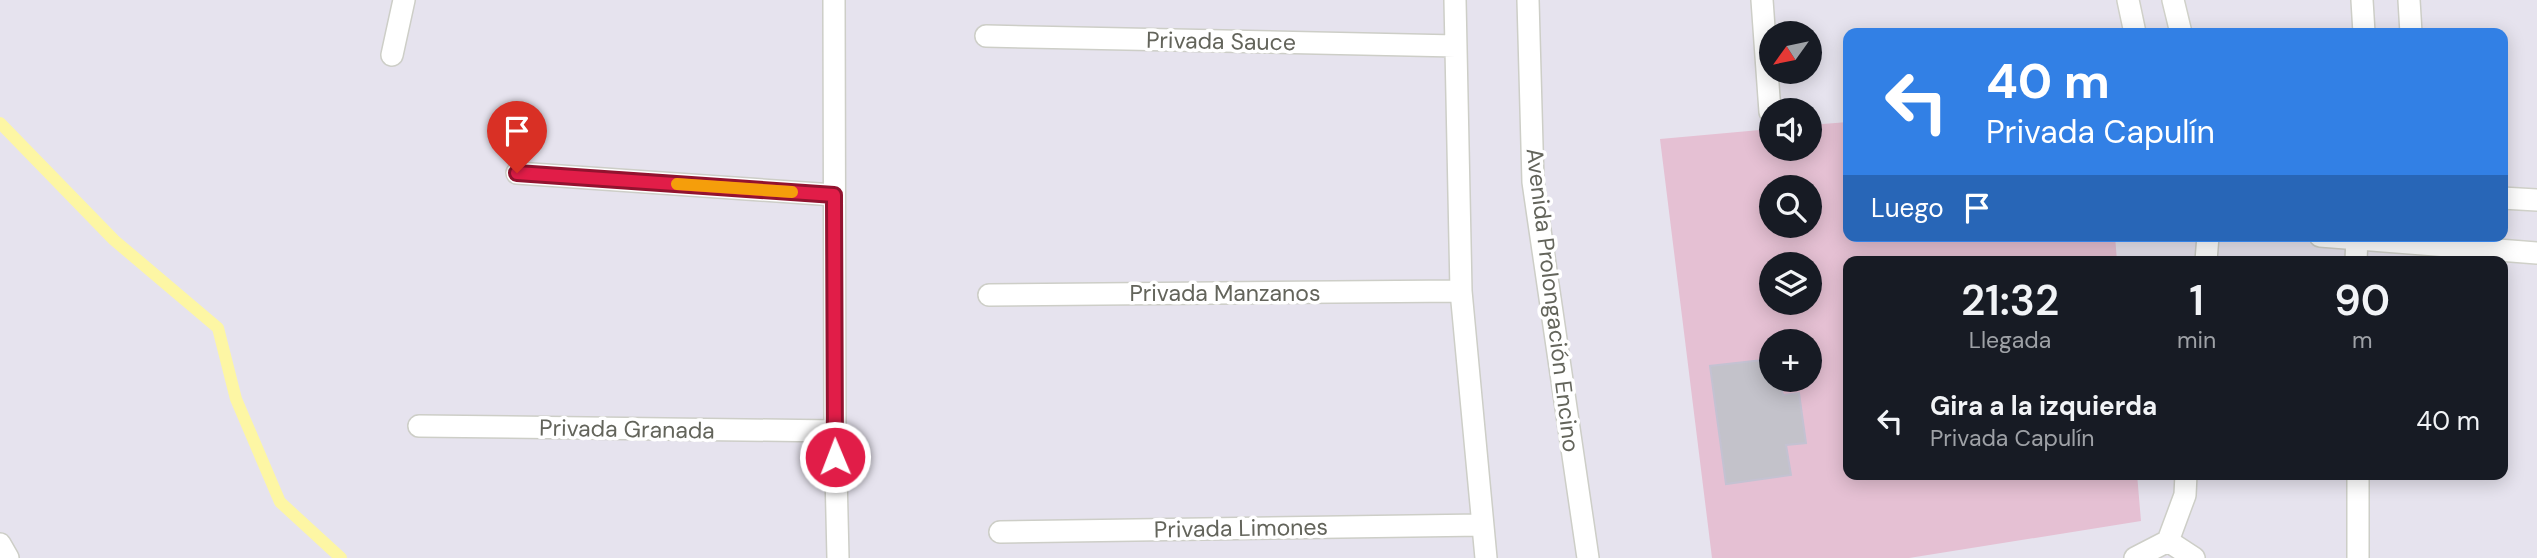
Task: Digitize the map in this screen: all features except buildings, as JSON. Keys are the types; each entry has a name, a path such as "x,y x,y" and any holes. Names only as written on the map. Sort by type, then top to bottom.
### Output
{"street":[{"path":"391,55 404,0"},
{"path":"834,0 838,558"},
{"path":"1455,0 1461,292 1486,558"},
{"name":"Avenida Prolongación Encino","path":"1528,0 1533,182 1588,558"},
{"path":"1762,0 1769,98"},
{"path":"2128,0 2134,28"},
{"path":"2173,0 2180,28"},
{"path":"2362,0 2364,28"},
{"path":"2409,0 2411,28"},
{"name":"Privada Sauce","path":"986,36 1456,46"},
{"path":"517,173 834,195"},
{"path":"2508,198 2537,200"},
{"path":"2357,246 2410,242"},
{"path":"2432,242 2537,253"},
{"name":"Privada Manzanos","path":"989,295 1461,292"},
{"name":"Privada Granada","path":"419,426 835,431"},
{"path":"2136,558 2168,541 2185,495 2186,480"},
{"path":"2358,480 2358,558"},
{"name":"Privada Limones","path":"1000,531 1482,525"},
{"path":"2168,541 2194,558"},
{"path":"0,544 8,558"}],"shaded area":[{"path":"1843,122 1843,242 2115,242 2117,256 1843,256 1843,480 2138,480 2141,521 1909,558 1712,558 1660,139 1759,130 1759,161 1822,161 1822,124"}],"waterway":[{"path":"0,123 114,240 218,328 236,399 280,502 341,558"}],"slow traffic":[{"path":"677,184 792,192"}],"route":[{"path":"517,173 834,195 835,457"}]}
